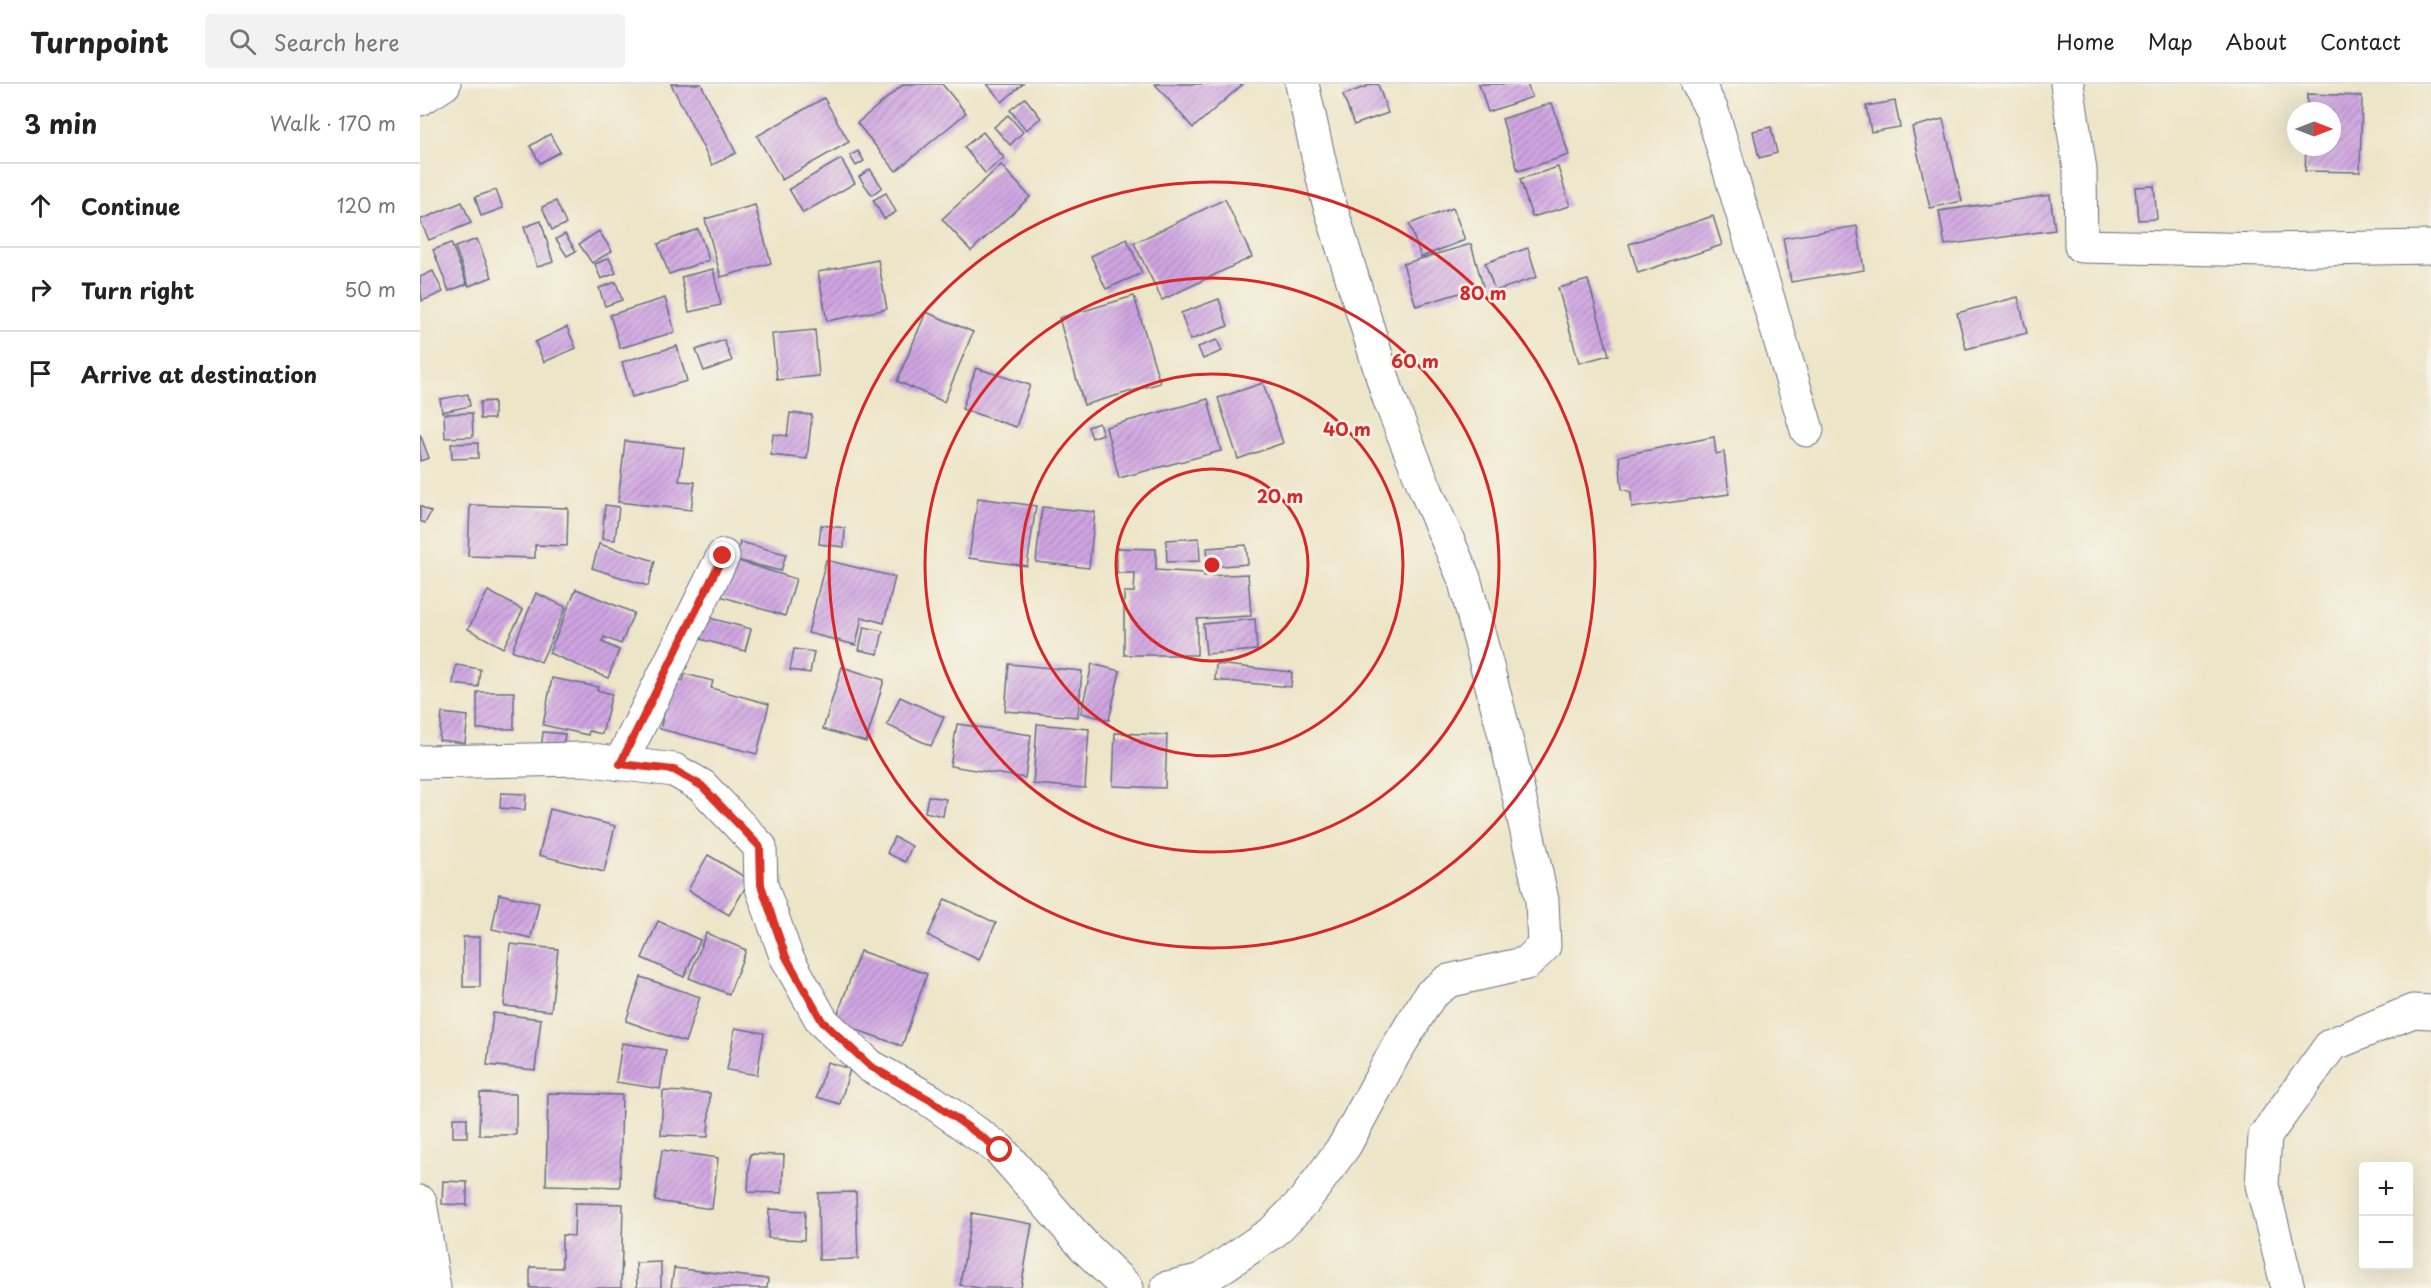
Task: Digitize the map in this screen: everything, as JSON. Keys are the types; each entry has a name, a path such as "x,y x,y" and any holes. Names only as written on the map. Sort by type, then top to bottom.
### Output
{"street":[{"path":"420,99 444,84"},
{"path":"1167,1288 1202,1280 1273,1232 1304,1201 1345,1145 1395,1052 1430,995 1448,981 1527,963 1544,946 1542,900 1509,751 1464,578 1389,398 1327,196 1302,84"},
{"path":"1698,84 1712,111 1807,430"},
{"path":"2067,84 2079,170 2081,246 2266,250 2431,247"},
{"path":"620,764 723,556"},
{"path":"420,762 584,759 674,770 702,786 760,847 761,885 786,957 822,1021 870,1066 930,1100 1000,1150 1084,1246 1127,1288"},
{"path":"2288,1288 2262,1185 2265,1136 2331,1045 2413,1011 2431,1012"},
{"path":"420,1202 434,1288"}],"building":[{"path":"671,84 701,84 736,153 712,165"},
{"path":"904,84 942,84 966,113 896,171 857,123"},
{"path":"987,84 1023,84 1002,102"},
{"path":"1155,84 1243,84 1193,128"},
{"path":"1378,84 1388,113 1354,125 1343,95"},
{"path":"1479,84 1527,84 1532,97 1488,112"},
{"path":"2307,94 2362,96 2360,172 2305,171 2306,156 2341,156 2341,102 2307,102"},
{"path":"824,98 849,142 782,180 757,136"},
{"path":"1025,98 1041,118 1026,130 1010,110"},
{"path":"1895,101 1900,127 1871,132 1866,106"},
{"path":"1552,103 1569,155 1518,171 1502,119"},
{"path":"1008,115 1023,132 1010,145 994,127"},
{"path":"1943,119 1962,201 1930,208 1912,127"},
{"path":"1771,127 1777,153 1759,158 1753,131"},
{"path":"983,132 1004,158 985,173 964,147"},
{"path":"550,134 560,152 540,163 530,146"},
{"path":"858,151 864,161 856,166 850,156"},
{"path":"841,159 855,183 803,213 789,189"},
{"path":"1001,165 1030,197 971,251 942,219"},
{"path":"1558,167 1570,206 1532,217 1520,179"},
{"path":"870,169 882,187 872,195 859,177"},
{"path":"2154,186 2157,219 2138,220 2135,187"},
{"path":"496,190 503,208 481,216 475,197"},
{"path":"886,193 896,212 884,219 873,200"},
{"path":"2050,195 2055,230 1945,245 1939,211"},
{"path":"1225,199 1252,257 1162,300 1134,243"},
{"path":"556,201 566,224 552,230 542,207"},
{"path":"462,202 471,223 429,240 420,220"},
{"path":"755,205 771,263 721,277 705,219"},
{"path":"1453,208 1465,240 1421,257 1409,224"},
{"path":"1713,216 1722,245 1638,273 1629,244"},
{"path":"541,221 553,262 537,267 524,227"},
{"path":"1857,226 1864,270 1791,282 1783,238"},
{"path":"698,229 709,260 669,274 658,244"},
{"path":"599,231 612,251 592,263 579,244"},
{"path":"565,234 576,251 567,256 556,239"},
{"path":"477,239 492,277 469,286 455,247"},
{"path":"1127,239 1142,273 1106,289 1091,256"},
{"path":"451,243 467,284 449,291 433,250"},
{"path":"1471,244 1483,286 1416,306 1403,264"},
{"path":"1528,248 1537,277 1495,291 1485,263"},
{"path":"609,258 616,273 601,279 595,264"},
{"path":"878,260 887,309 827,321 818,272"},
{"path":"713,269 721,305 689,312 681,277"},
{"path":"433,271 443,292 422,301 420,277"},
{"path":"1588,280 1609,355 1579,363 1558,288"},
{"path":"616,282 622,300 605,306 599,288"},
{"path":"1134,296 1160,383 1084,405 1059,318"},
{"path":"2018,297 2027,333 1966,349 1957,313"},
{"path":"665,298 675,332 620,348 610,315"},
{"path":"1219,299 1228,326 1190,340 1181,313"},
{"path":"926,312 973,332 944,402 897,381"},
{"path":"567,327 576,348 544,362 535,342"},
{"path":"815,330 819,376 777,380 772,334"},
{"path":"724,340 732,361 704,371 696,350"},
{"path":"1217,340 1222,351 1203,359 1198,347"},
{"path":"677,346 687,381 632,397 622,362"},
{"path":"976,368 1030,385 1016,427 962,409"},
{"path":"1263,383 1283,443 1238,459 1218,398"},
{"path":"468,394 470,406 442,412 440,399"},
{"path":"1208,399 1221,451 1119,478 1106,427"},
{"path":"494,401 494,419 480,419 480,402"},
{"path":"472,413 473,437 445,438 444,414"},
{"path":"790,413 812,415 807,459 771,455 773,434 787,436"},
{"path":"1099,423 1103,434 1092,438 1088,427"},
{"path":"420,434 429,458 420,461"},
{"path":"1714,437 1716,454 1724,452 1729,494 1632,508 1631,492 1622,489 1619,456"},
{"path":"625,441 684,448 679,481 695,482 691,510 618,502"},
{"path":"478,443 478,458 452,459 451,444"},
{"path":"978,498 1036,506 1027,566 969,558"},
{"path":"470,505 568,508 567,546 535,545 535,558 468,556"},
{"path":"605,505 619,507 615,540 602,539"},
{"path":"420,506 431,512 425,523 420,521"},
{"path":"1042,507 1095,512 1089,568 1036,562"},
{"path":"821,525 845,528 844,547 819,544"},
{"path":"1199,538 1200,561 1167,562 1166,540"},
{"path":"740,542 786,554 781,571 736,560"},
{"path":"599,544 655,561 648,586 592,568"},
{"path":"1246,545 1248,564 1208,567 1207,548"},
{"path":"1117,548 1156,549 1156,570 1204,573 1204,576 1248,574 1251,616 1197,619 1197,655 1124,655 1124,592 1134,592 1135,573 1117,573"},
{"path":"729,558 796,579 785,616 717,595"},
{"path":"826,560 895,577 884,623 862,617 856,645 808,633"},
{"path":"576,589 634,613 621,644 604,637 602,642 619,650 608,678 549,653"},
{"path":"488,591 523,610 503,648 468,629"},
{"path":"536,593 566,607 541,662 512,650"},
{"path":"706,617 751,629 745,651 700,639"},
{"path":"1255,619 1257,650 1206,654 1203,624"},
{"path":"864,627 883,631 878,654 859,650"},
{"path":"794,649 814,652 810,673 790,670"},
{"path":"1009,664 1082,671 1078,717 1005,711"},
{"path":"1092,664 1120,671 1109,720 1081,713"},
{"path":"1216,664 1292,672 1291,687 1215,680"},
{"path":"456,665 480,669 478,687 453,684"},
{"path":"842,667 884,680 866,742 823,729"},
{"path":"685,674 713,681 711,688 769,704 757,754 660,729 673,679 683,681"},
{"path":"552,678 598,687 597,690 612,694 602,734 589,731 588,735 543,725"},
{"path":"477,692 514,692 514,729 477,729"},
{"path":"900,697 944,717 931,746 887,725"},
{"path":"442,713 468,716 465,743 439,740"},
{"path":"957,724 1031,735 1025,778 950,766"},
{"path":"1037,724 1089,729 1085,788 1033,784"},
{"path":"543,732 565,734 562,755 541,752"},
{"path":"1115,733 1167,735 1165,788 1113,786"},
{"path":"501,793 526,794 525,810 500,808"},
{"path":"928,796 946,799 943,816 925,812"},
{"path":"550,809 615,826 604,872 539,855"},
{"path":"894,837 912,846 905,862 887,853"},
{"path":"708,855 750,880 729,915 688,890"},
{"path":"499,894 539,903 531,938 492,929"},
{"path":"945,899 996,923 979,960 928,936"},
{"path":"658,921 700,940 684,977 642,958"},
{"path":"706,933 746,950 729,994 689,978"},
{"path":"463,937 480,937 480,987 463,987"},
{"path":"510,944 558,949 551,1011 504,1006"},
{"path":"860,951 927,974 902,1046 835,1022"},
{"path":"641,977 700,997 685,1042 626,1021"},
{"path":"493,1013 541,1019 535,1070 487,1065"},
{"path":"735,1028 764,1033 757,1075 727,1070"},
{"path":"622,1043 666,1050 660,1089 616,1082"},
{"path":"827,1062 850,1069 840,1104 817,1097"},
{"path":"663,1091 710,1093 708,1137 661,1135"},
{"path":"480,1093 516,1094 516,1135 479,1135"},
{"path":"548,1093 622,1095 620,1187 546,1185"},
{"path":"453,1118 467,1118 467,1137 453,1137"},
{"path":"662,1150 718,1158 712,1209 655,1201"},
{"path":"750,1154 784,1155 782,1193 748,1192"},
{"path":"443,1181 467,1182 467,1205 442,1204"},
{"path":"856,1192 858,1259 819,1260 818,1193"},
{"path":"575,1203 623,1204 621,1288 530,1288 530,1267 562,1268 562,1235 574,1236"},
{"path":"769,1209 805,1211 804,1240 768,1238"},
{"path":"972,1213 1032,1224 1021,1288 980,1288 960,1285"},
{"path":"661,1262 661,1288 637,1288 636,1263"},
{"path":"674,1268 768,1279 767,1288 671,1288"}],"route":[{"path":"723,556 620,764 674,770 702,786 760,847 761,885 786,957 822,1021 870,1066 930,1100 1000,1150"}]}
